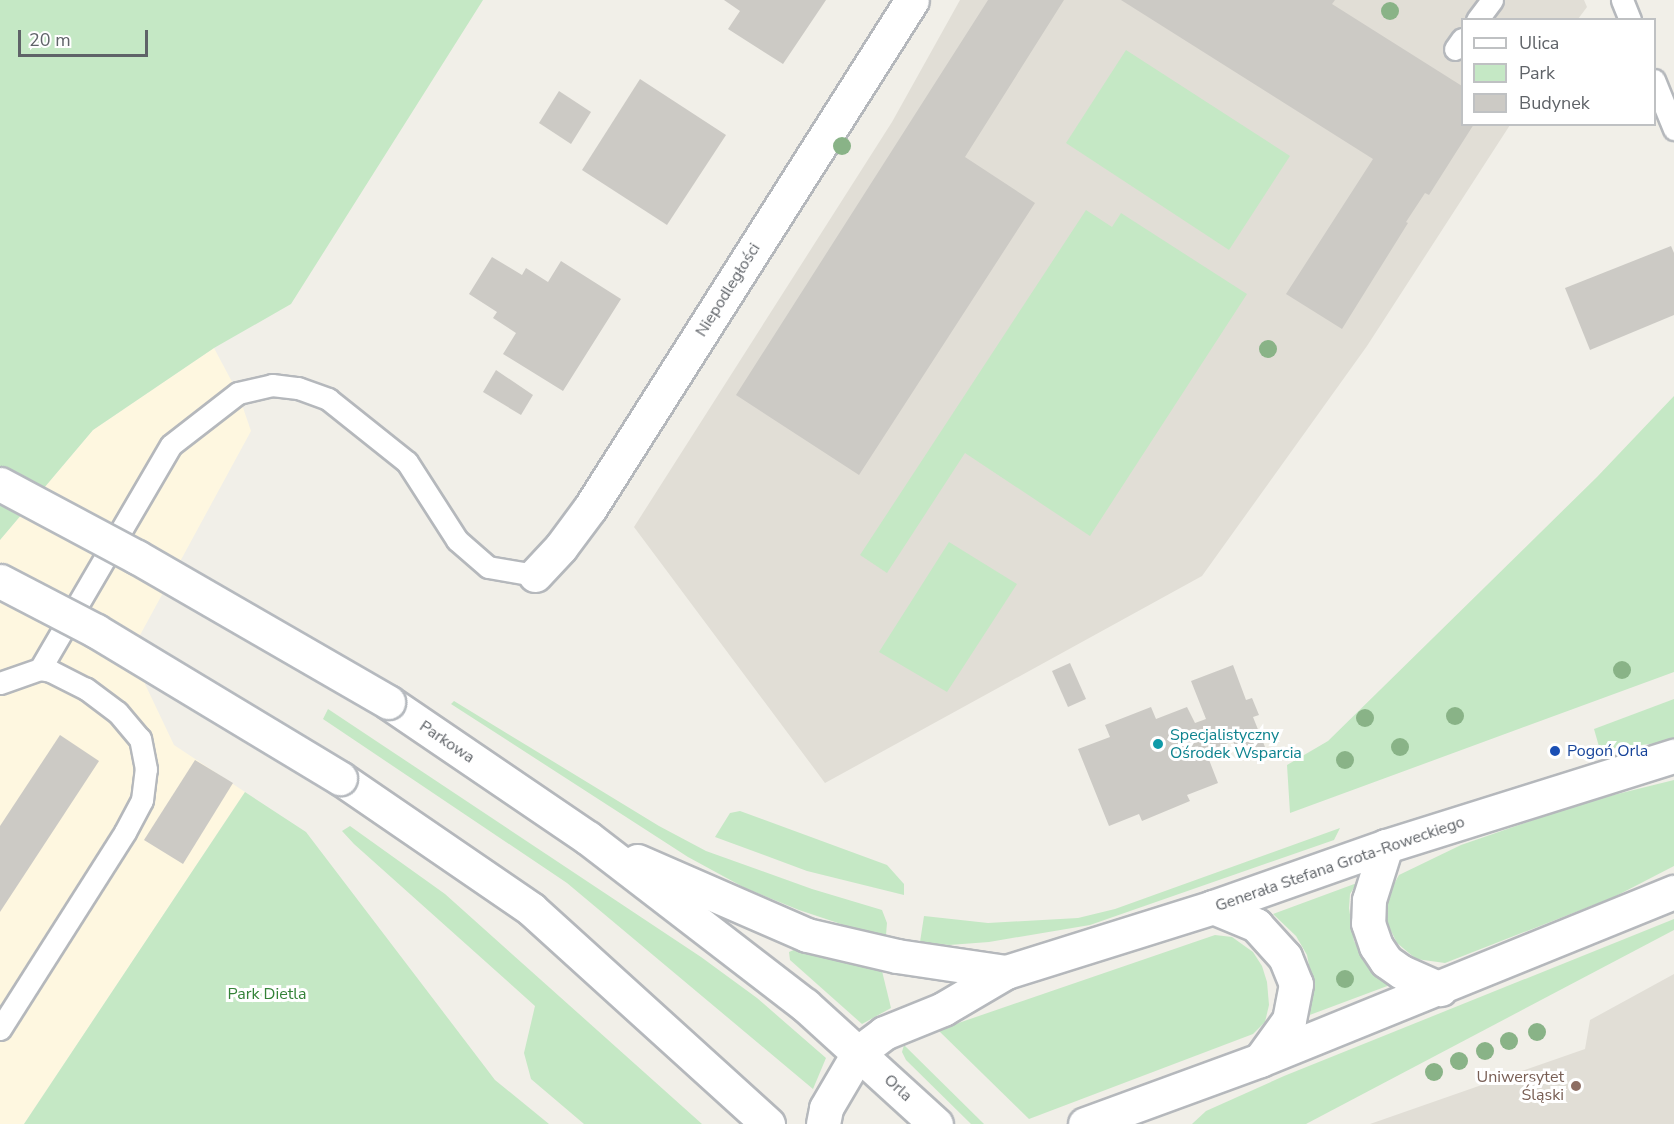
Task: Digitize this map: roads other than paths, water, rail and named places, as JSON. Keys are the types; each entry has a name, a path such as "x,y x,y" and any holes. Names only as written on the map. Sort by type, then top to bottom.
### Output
{"street":[{"name":"Niepodległości","path":"535,575 561,547 590,508 912,0"},
{"name":"Parkowa","path":"0,484 137,557 388,702 588,838 805,1005 859,1052"},
{"path":"0,581 96,630 340,778 531,909 768,1124"},
{"name":"Generała Stefana Grota-Roweckiego","path":"1006,972 1213,907 1386,846 1674,756"},
{"path":"588,838 807,935 897,956 1006,972"},
{"path":"1386,846 1369,900 1368,923 1376,946 1386,961 1402,972 1440,989"},
{"path":"1085,1124 1260,1060 1440,989 1674,892"},
{"path":"1213,907 1256,925 1285,957 1296,984 1289,1020 1260,1060"},
{"path":"823,1124 826,1108 859,1052 884,1033 943,1009 1006,972"},
{"name":"Orla","path":"859,1052 936,1124"},
{"path":"1161,1124 1190,1086"}],"lane":[{"path":"1478,18 1492,0"},
{"path":"1622,0 1629,18"},
{"path":"1656,85 1674,129"},
{"path":"40,669 171,445 238,393 272,385 298,388 328,399 406,462 457,540 488,567 535,575"},
{"path":"0,683 40,669 51,671 86,688 117,712 140,739 146,769 142,800 125,832 0,1029"}],"place":[{"name":"Specjalistyczny Ośrodek Wsparcia","path":"1158,744"},
{"name":"Pogoń Orla","path":"1555,751"},
{"name":"Uniwersytet Śląski","path":"1576,1086"}],"park label":[{"name":"Park Dietla","path":"267,994"}]}
